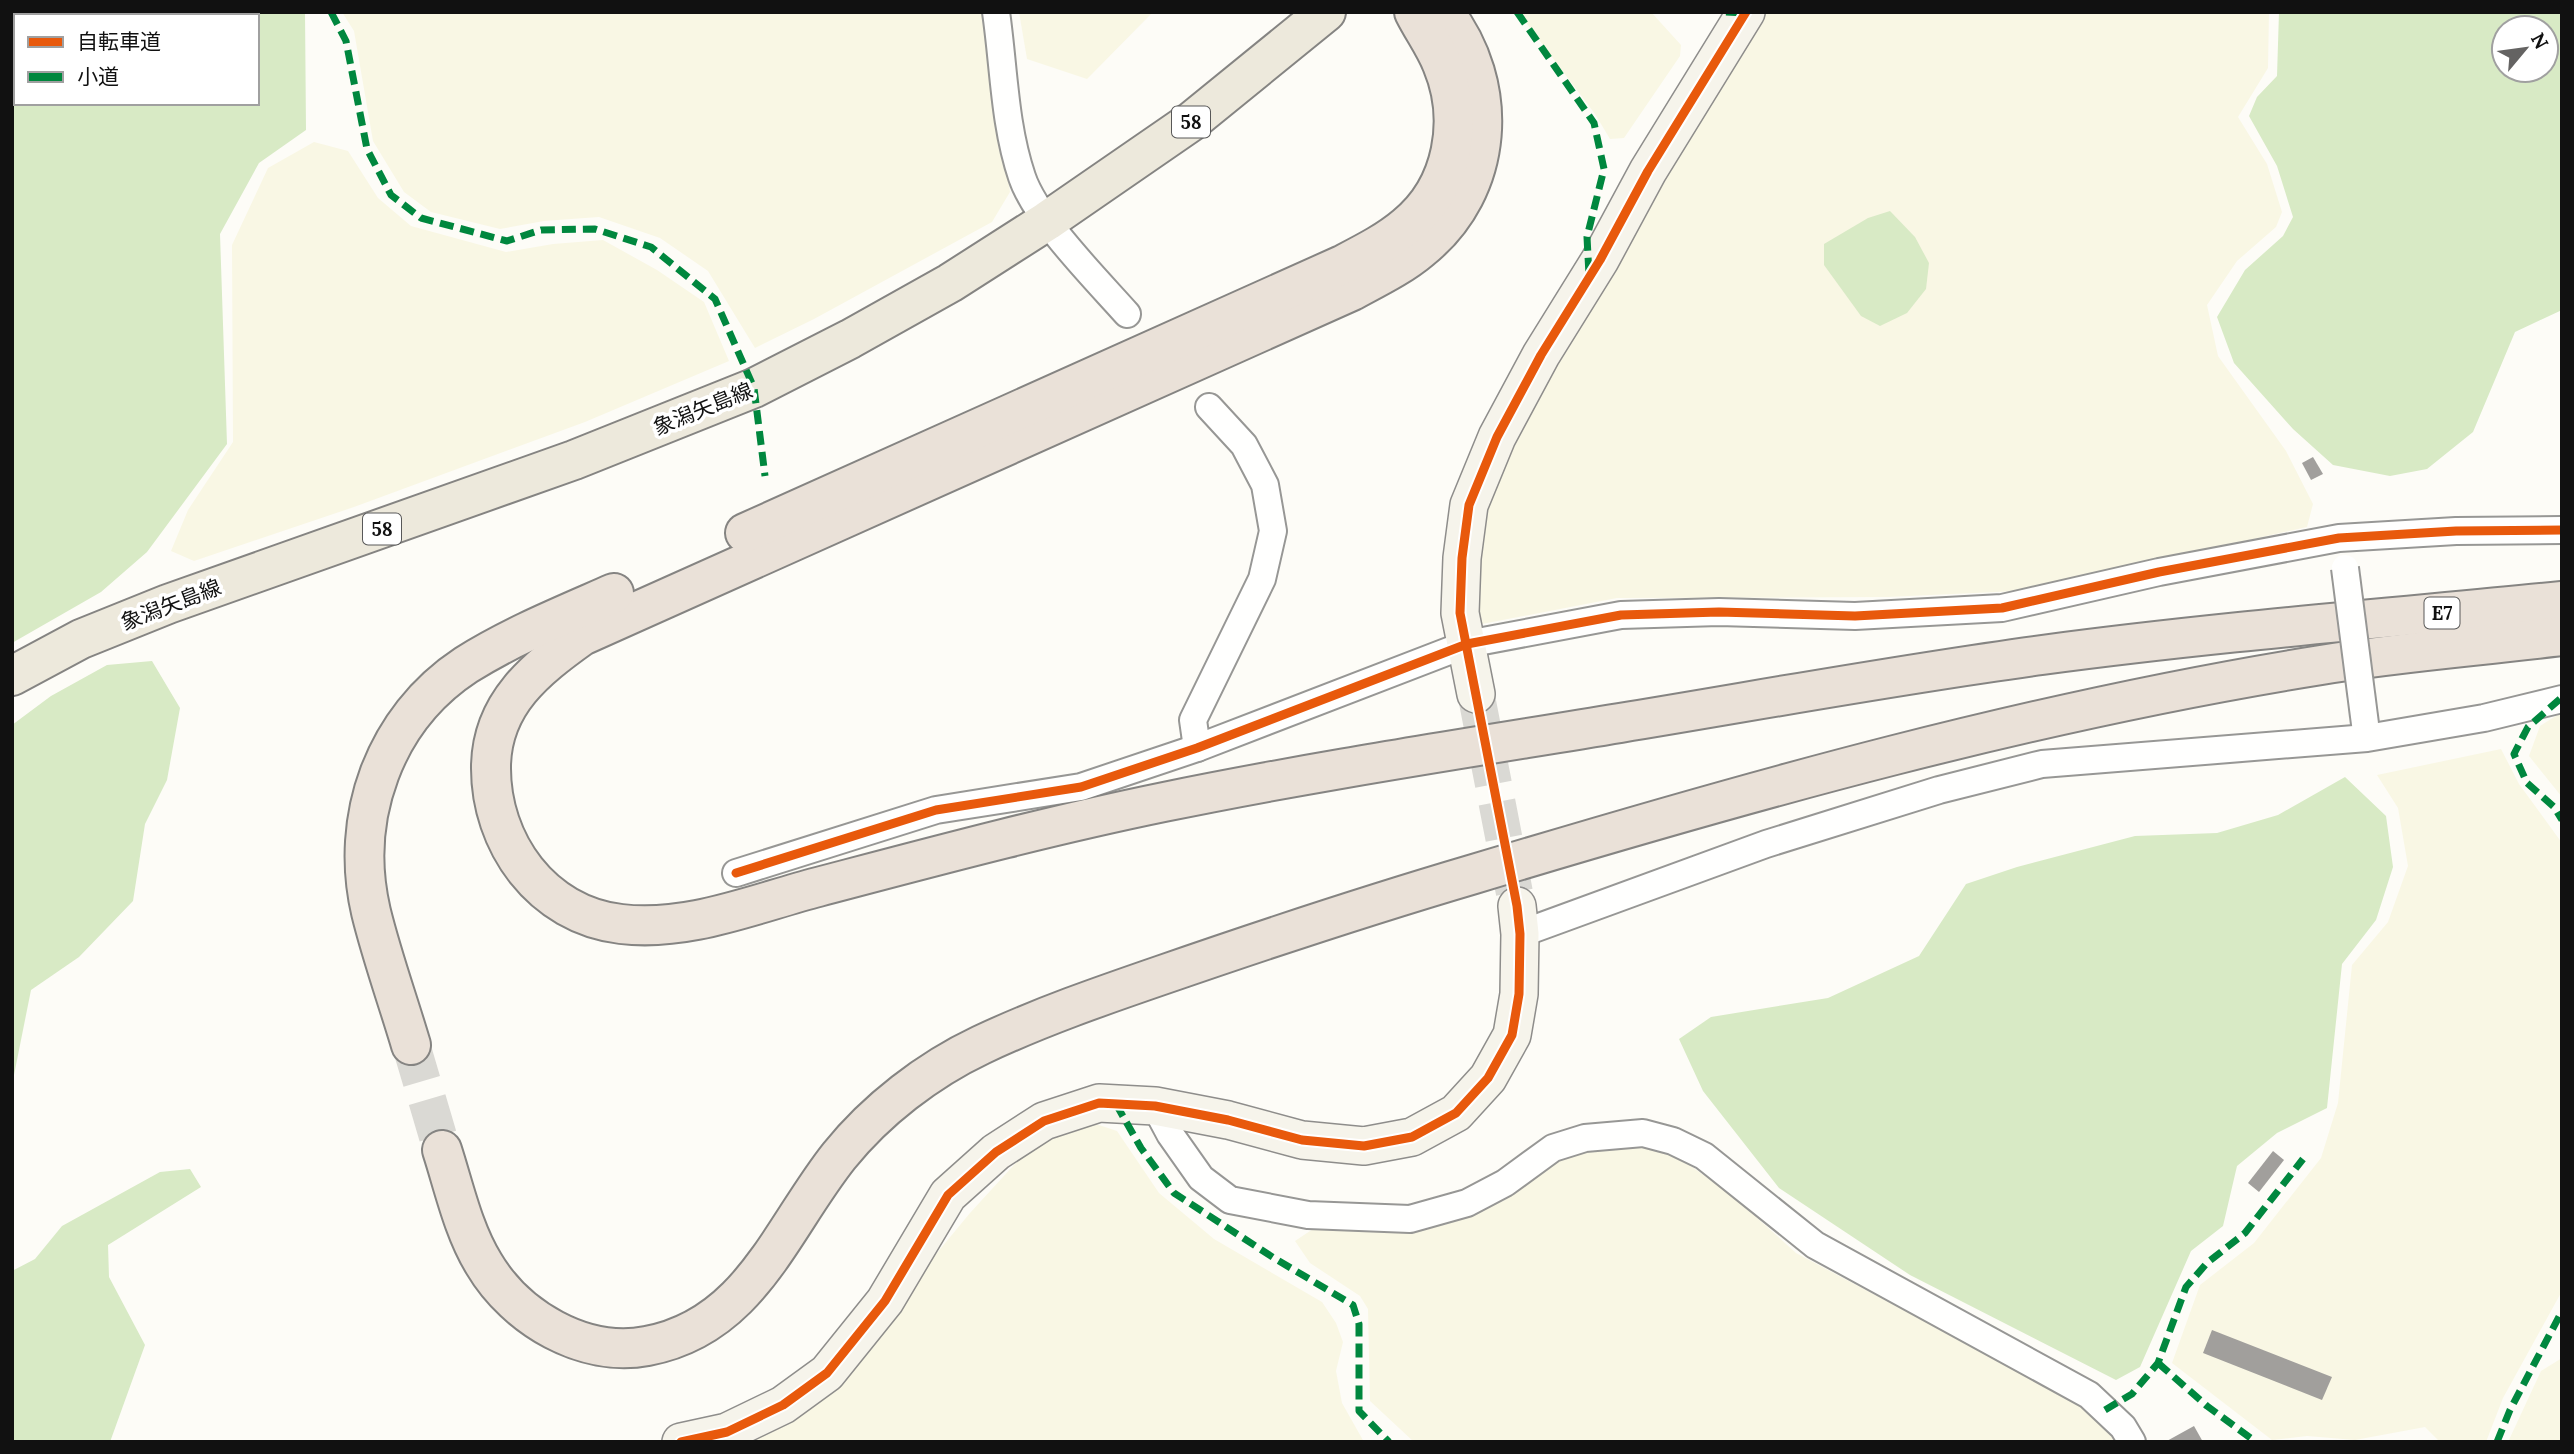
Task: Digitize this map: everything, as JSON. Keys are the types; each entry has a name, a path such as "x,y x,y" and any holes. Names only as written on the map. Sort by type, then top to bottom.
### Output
{"highway":[{"path":"411,1045 371,911 365,862 367,812 381,766 400,729 429,695 464,666 503,644 1377,247 1409,224 1431,199 1447,167 1455,133 1453,99 1442,64 1414,12"},
{"name":"E7","path":"1444,12 1467,49 1480,81 1484,117 1482,141 1469,186 1448,220 1423,248 1390,270 1352,290 582,636 545,663 519,689 500,724 491,755 491,793 502,831 520,866 548,895 578,913 613,924 655,927 707,919 1033,832 1160,803 1329,770 2042,655 2562,601"},
{"name":"E7","path":"442,1150 466,1224 484,1264 507,1294 535,1320 566,1336 604,1346 641,1348 678,1338 711,1321 741,1295 766,1265 813,1190 845,1149 882,1112 928,1076 974,1048 1023,1026 1320,920 1818,773 2072,712 2323,664 2562,636"}],"main road":[{"name":"象潟矢島線","path":"12,676 81,639 168,604 574,460 754,388 850,340 950,283 1192,121 1326,12"}],"street":[{"path":"996,12 1006,106 1022,179 1046,221 1127,314"},
{"path":"1476,694 1460,613 1462,558 1469,505 1497,437 1541,355 1600,260 1648,171 1746,12"},
{"path":"1196,748 1194,720 1262,579 1273,531 1265,485 1244,445 1209,407"},
{"path":"736,873 936,810 1081,787 1196,748 1467,644 1621,615 1719,612 1855,616 2002,608 2159,572 2339,538 2456,531 2562,530"},
{"path":"2339,538 2366,731"},
{"path":"681,1442 727,1432 783,1405 827,1373 884,1301 948,1195 996,1152 1044,1121 1099,1103 1155,1105 1228,1120 1302,1140 1364,1146 1412,1137 1456,1113 1488,1078 1512,1035 1518,994 1519,920 1939,790 2042,764 2484,719 2562,699"},
{"path":"1155,1105 1170,1134 1200,1178 1230,1200 1308,1215 1410,1219 1467,1203 1505,1183 1553,1148 1585,1138 1643,1133 1673,1141 1704,1156 1815,1245 2090,1395 2123,1427 2132,1442"}],"shaded area":[{"path":"342,12 983,12 1010,192 992,222 755,348 708,271 660,238 599,217 544,221 500,229 431,212 404,192 373,141 354,31"},
{"path":"1019,12 1153,12 1087,79 1027,59"},
{"path":"1518,12 1651,12 1681,45 1680,56 1624,138 1610,139 1595,114"},
{"path":"1760,12 2269,12 2268,68 2238,117 2267,164 2282,212 2276,227 2237,261 2207,305 2218,356 2286,451 2313,504 2307,527 2017,591 1888,597 1617,598 1482,624 1476,614 1477,535 1498,465"},
{"path":"314,142 348,151 378,198 411,226 506,252 553,244 603,240 657,270 704,302 729,361 585,422 354,507 194,561 171,551 188,510 233,442 232,245 268,168"},
{"path":"2562,712 2562,797 2529,756 2540,726"},
{"path":"2501,749 2519,784 2562,843 2562,1291 2503,1398 2486,1442 2440,1442 2425,1427 2355,1440 2307,1436 2272,1440 2172,1363 2200,1285 2254,1243 2321,1158 2338,1103 2352,965 2388,922 2408,866 2398,808 2377,775"},
{"path":"1090,1122 1117,1131 1159,1193 1214,1239 1322,1302 1336,1323 1343,1342 1336,1371 1342,1403 1364,1442 733,1442 927,1265 1034,1143"},
{"path":"1641,1144 1680,1158 1735,1198 1796,1253 2073,1400 2114,1436 2117,1442 1414,1442 1370,1401 1368,1309 1360,1296 1310,1263 1295,1241 1313,1229 1445,1225 1505,1200 1570,1152"},
{"path":"2562,1358 2562,1442 2508,1442 2541,1371"}],"green space":[{"path":"12,12 305,12 306,130 259,163 220,234 227,444 147,552 101,592 12,643"},
{"path":"2279,12 2562,12 2562,310 2515,332 2473,432 2427,469 2390,476 2333,465 2293,429 2234,363 2217,317 2245,270 2283,236 2293,217 2277,166 2249,116 2257,97 2277,76"},
{"path":"1890,211 1915,237 1929,263 1926,289 1907,313 1880,326 1861,316 1824,265 1824,244 1868,218"},
{"path":"152,661 180,708 167,780 145,824 133,901 79,957 31,990 12,1085 12,725 51,696 107,665"},
{"path":"2345,777 2386,816 2393,867 2376,920 2342,964 2327,1108 2277,1133 2237,1166 2223,1226 2191,1251 2140,1367 2116,1380 1910,1275 1779,1188 1703,1091 1679,1039 1711,1017 1828,998 1919,956 1966,884 2017,867 2135,836 2217,833 2278,815"},
{"path":"190,1169 201,1187 108,1245 109,1277 145,1345 110,1442 12,1442 12,1271 35,1259 62,1226 160,1172"}],"building":[{"path":"2313,457 2323,474 2311,480 2302,463"},
{"path":"2273,1151 2284,1160 2259,1192 2248,1183"},
{"path":"2212,1330 2332,1377 2322,1400 2203,1353"},
{"path":"2194,1426 2203,1442 2165,1442"}],"tunnel":[{"path":"1476,694 1517,906"},
{"path":"411,1045 442,1150"}],"marked path":[{"path":"331,12 346,41 367,149 391,195 421,218 507,241 541,230 595,229 651,247 715,299 754,388 765,476"},
{"path":"1517,12 1594,123 1604,169 1587,237 1589,275"},
{"path":"1726,12 1746,13"},
{"path":"2560,699 2528,727 2514,754 2527,783 2554,807 2562,820"},
{"path":"1116,1104 1141,1148 1174,1193 1353,1305 1359,1324 1359,1411 1389,1442"},
{"path":"2105,1410 2132,1394 2158,1363 2186,1287 2207,1263 2245,1233 2303,1159"},
{"path":"2497,1442 2510,1410 2562,1311"},
{"path":"2158,1363 2207,1406 2256,1442"}],"cycle path":[{"path":"681,1442 727,1432 783,1405 827,1373 885,1301 948,1195 996,1152 1044,1121 1099,1103 1155,1106 1228,1120 1302,1140 1364,1146 1412,1137 1456,1113 1488,1078 1512,1035 1519,994 1520,934 1517,906 1460,613 1462,558 1469,505 1497,437 1541,355 1600,260 1648,171 1746,12"},
{"path":"736,873 936,810 1081,787 1197,748 1467,644 1621,615 1719,612 1855,616 2002,608 2159,572 2339,538 2456,531 2562,530"}]}
